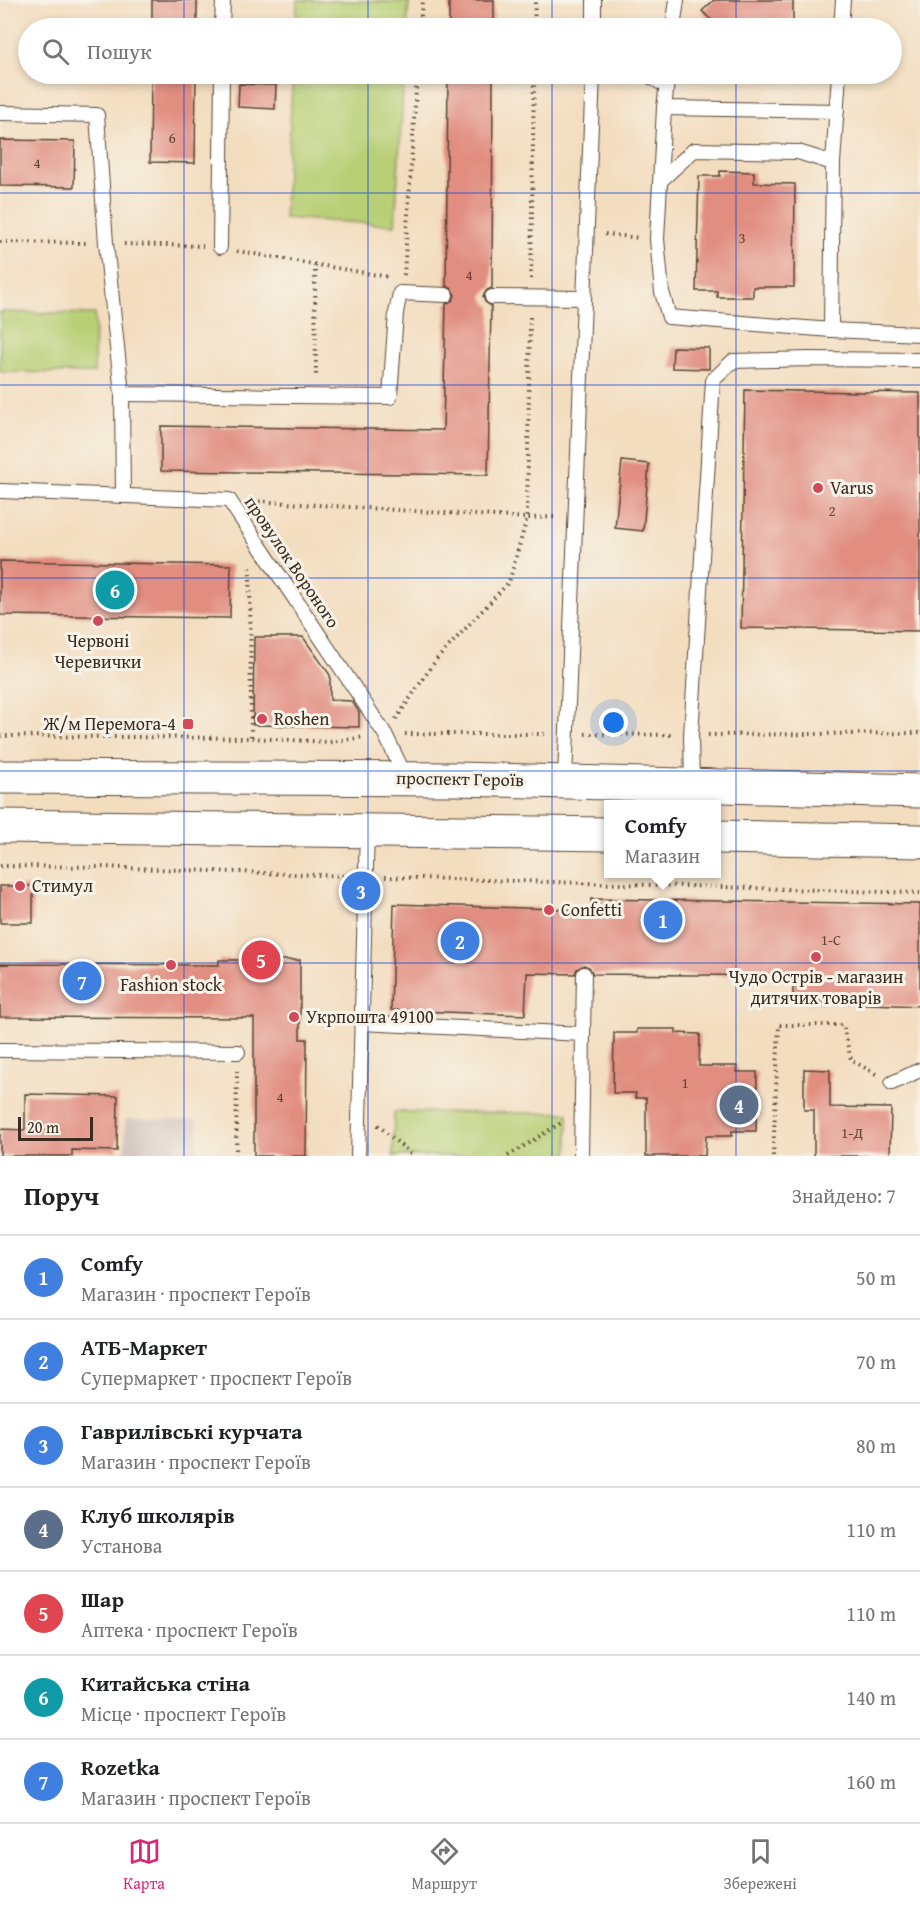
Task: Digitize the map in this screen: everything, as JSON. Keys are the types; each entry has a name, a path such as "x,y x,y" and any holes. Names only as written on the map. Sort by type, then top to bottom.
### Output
{"main road":[{"name":"проспект Героїв","path":"0,777 565,780 920,791"},
{"path":"367,830 368,778"},
{"path":"0,826 604,834"},
{"path":"721,837 920,841"}],"lane":[{"path":"222,18 223,0"},
{"path":"594,0 594,18"},
{"path":"675,18 677,0"},
{"path":"842,18 843,0"},
{"path":"220,247 222,84"},
{"path":"565,780 593,84"},
{"path":"667,84 657,239 662,292 669,317 831,330 920,334"},
{"path":"831,330 833,163 838,84"},
{"path":"664,108 837,111"},
{"path":"0,113 97,115 106,243 122,394 123,496"},
{"path":"661,180 694,150 798,152 833,163"},
{"path":"122,394 390,397 396,314 400,293 446,295"},
{"path":"492,297 584,298"},
{"path":"692,785 691,735 713,380 733,361 808,358 920,360"},
{"name":"провулок Вороного","path":"0,491 229,500 385,734 406,778"},
{"path":"358,1156 367,830"},
{"path":"581,1156 584,974"},
{"path":"362,1023 583,1034"},
{"path":"0,1050 238,1052"},
{"path":"892,1083 920,1070"}],"path":[{"path":"421,18 422,0"},
{"path":"534,18 535,0"},
{"path":"400,293 404,279 416,84"},
{"path":"587,231 657,239"},
{"path":"315,265 316,396"},
{"path":"229,500 527,518 575,516"},
{"path":"385,734 436,660 509,582 527,518"},
{"path":"250,530 251,738"},
{"path":"0,736 251,738 330,742 385,734 920,733"},
{"path":"0,866 920,893"},
{"path":"773,1156 778,1025 843,1025 850,1060 892,1083"},
{"path":"236,1156 238,1052"},
{"path":"358,1107 414,1156"},
{"path":"508,1156 582,1109"}],"shaded area":[{"path":"125,1119 198,1120 197,1156 125,1156"}],"green space":[{"path":"297,0 409,2 408,18 296,18"},
{"path":"292,84 403,84 395,225 284,218"},
{"path":"0,312 95,314 94,373 0,372"},
{"path":"394,1112 568,1113 568,1156 393,1156"}],"building":[{"path":"152,0 197,0 197,18 152,18"},
{"path":"449,0 494,0 494,18 449,18"},
{"path":"714,0 793,0 793,18 709,18 702,11"},
{"path":"151,84 196,84 195,163 150,162"},
{"path":"239,84 276,85 275,109 238,107"},
{"path":"448,84 493,84 492,288 487,290 483,296 485,302 491,306 488,475 161,471 161,426 443,430 446,304 453,300 455,295 451,288 446,286"},
{"path":"0,140 75,141 74,187 0,186"},
{"path":"720,171 754,172 754,183 795,184 794,287 753,287 753,297 717,297 717,291 696,291 699,176 720,176"},
{"path":"673,347 709,348 709,369 672,368"},
{"path":"745,390 920,393 920,631 741,628"},
{"path":"622,461 649,464 643,531 615,528"},
{"path":"0,561 231,565 230,618 0,615"},
{"path":"254,637 303,637 330,675 330,700 352,701 359,712 359,727 253,725"},
{"path":"0,886 33,886 33,923 0,923"},
{"path":"591,899 920,904 920,1006 793,1001 793,976 593,974 589,967 584,965 577,969 575,974 527,973 525,1015 391,1010 394,904 591,910"},
{"path":"219,960 300,960 300,1039 307,1039 306,1156 254,1156 254,1018 0,1017 0,964 219,965"},
{"path":"637,1029 676,1029 676,1033 700,1034 699,1066 737,1066 737,1072 757,1072 756,1131 732,1131 732,1136 706,1136 705,1156 646,1156 646,1098 635,1098 636,1093 613,1093 614,1033 637,1033"},
{"path":"804,1069 830,1070 830,1107 891,1108 890,1156 814,1156 814,1110 804,1110"},
{"path":"25,1094 118,1096 117,1151 72,1150 72,1156 0,1156 0,1129 25,1130"}],"place":[{"name":"Varus","path":"818,488"},
{"name":"Китайська стіна","path":"115,590"},
{"name":"Червоні Черевички","path":"98,621"},
{"name":"Roshen","path":"262,719"},
{"name":"Ж/м Перемога-4","path":"188,724"},
{"name":"Стимул","path":"20,886"},
{"name":"Гаврилівські курчата","path":"361,891"},
{"name":"Confetti","path":"549,910"},
{"name":"Comfy","path":"663,920"},
{"name":"АТБ-Маркет","path":"460,941"},
{"name":"Чудо Острів - магазин дитячих товарів","path":"816,957"},
{"name":"Шар","path":"261,960"},
{"name":"Fashion stock","path":"171,965"},
{"name":"Rozetka","path":"82,981"},
{"name":"Укрпошта 49100","path":"294,1017"},
{"name":"Клуб школярів","path":"739,1105"}]}
